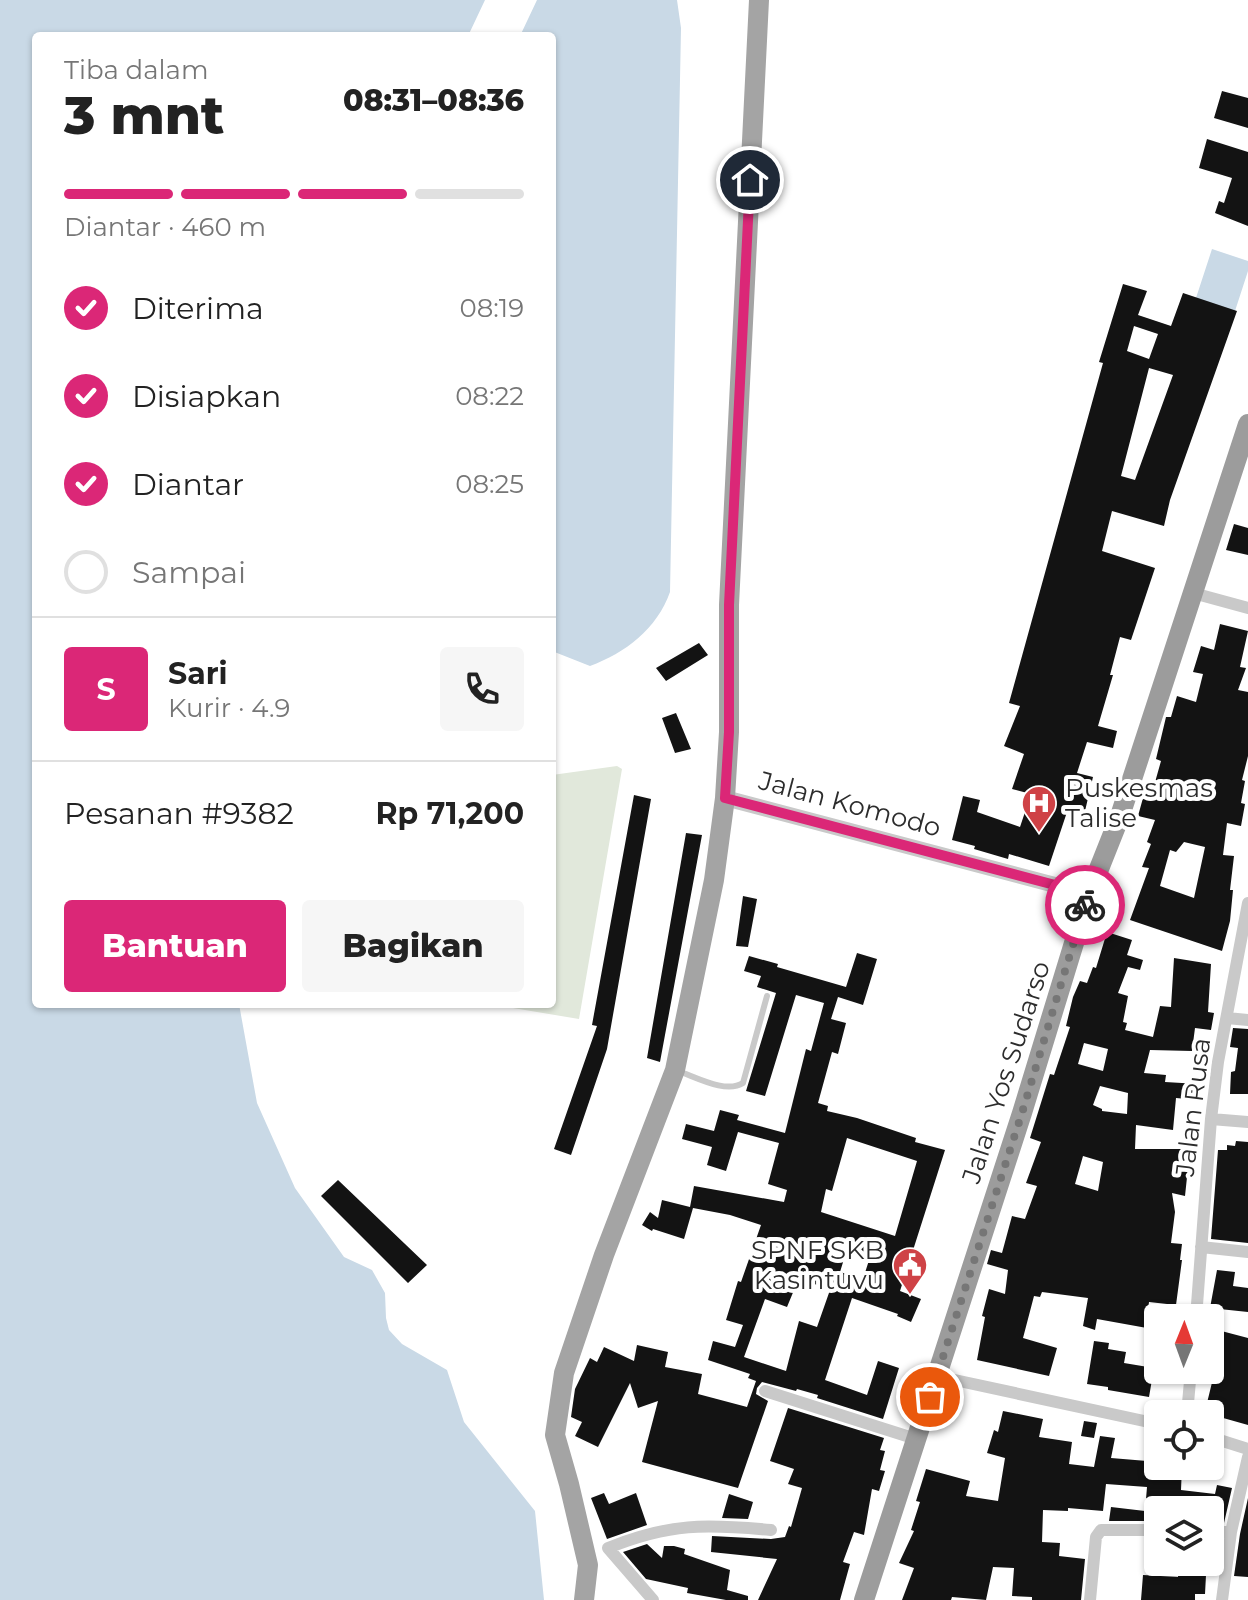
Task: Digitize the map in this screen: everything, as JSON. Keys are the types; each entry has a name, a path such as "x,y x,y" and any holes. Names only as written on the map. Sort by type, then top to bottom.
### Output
{"highway":[{"name":"Jalan Yos Sudarso","path":"864,1600 1022,1113 1089,894 1120,816 1248,424"}],"main road":[{"path":"725,798 729,732 729,605 759,0"},
{"name":"Jalan Komodo","path":"584,1600 588,1565 555,1435 564,1373 604,1255 675,1070 714,880 725,798"}],"street":[{"path":"1193,593 1248,608"},
{"name":"Jalan Komodo","path":"725,798 1089,894"},
{"name":"Jalan Rusa","path":"1197,1304 1211,1119 1248,903"},
{"path":"1227,1018 1248,1020"},
{"path":"1211,1119 1248,1122"},
{"path":"1201,1247 1248,1252"},
{"path":"936,1376 1144,1421"},
{"path":"765,1391 916,1439"},
{"path":"1224,1441 1248,1449"},
{"path":"1222,1600 1231,1532 1248,1457"},
{"path":"653,1600 608,1548 641,1535 693,1525 771,1530"},
{"path":"1090,1600 1096,1537 1101,1530 1144,1530"},
{"path":"1224,1532 1231,1532"}],"lane":[{"path":"675,1070 726,1087 735,1088 743,1083 767,996"}],"shaded area":[{"path":"617,766 622,769 579,1019 513,1008 556,1008 556,774"}],"water":[{"path":"0,0 485,0 470,32 32,32 32,1008 240,1008 257,1103 295,1188 344,1257 372,1270 385,1293 389,1330 402,1344 447,1370 464,1422 535,1511 544,1600 0,1600"},
{"path":"537,0 677,0 681,28 670,592 657,617 638,638 590,666 556,653 556,32 522,32"},
{"path":"1212,249 1248,261 1248,271 1235,311 1196,298"}],"building":[{"path":"1222,91 1248,98 1248,128 1214,118"},
{"path":"1207,139 1248,152 1248,226 1215,213 1219,201 1224,203 1232,178 1199,168"},
{"path":"1123,284 1147,291 1138,315 1171,326 1183,293 1237,311 1170,500 1164,526 1112,511 1102,551 1155,568 1131,640 1120,637 1098,726 1117,731 1113,748 1087,742 1077,773 1093,777 1085,811 1069,806 1049,866 1009,854 1008,859 952,840 963,796 980,800 977,812 1020,827 1031,794 1012,789 1024,754 1004,746 1020,706 1009,703 1103,363 1099,362","holes":["1134,326 1158,334 1149,359 1127,351","1149,368 1173,375 1135,480 1121,476"]},
{"path":"1234,524 1248,528 1248,555 1226,550"},
{"path":"1220,624 1248,631 1240,667 1246,668 1238,690 1248,692 1248,756 1241,803 1245,804 1241,826 1227,823 1223,855 1234,856 1230,890 1233,890 1230,921 1222,951 1130,920 1149,868 1142,867 1151,844 1147,842 1155,820 1138,816 1143,798 1150,800 1161,761 1156,759 1166,717 1171,717 1177,696 1196,702 1203,674 1193,672 1201,646 1214,650","holes":["1184,842 1205,847 1194,898 1160,886 1170,850 1176,852"]},
{"path":"699,643 708,655 666,681 656,668"},
{"path":"676,713 691,749 675,753 662,718"},
{"path":"634,795 651,799 607,1049 571,1155 554,1149 597,1026 592,1025"},
{"path":"686,833 702,835 660,1062 647,1058"},
{"path":"743,896 757,899 748,947 736,946"},
{"path":"1107,932 1132,940 1127,955 1143,960 1140,970 1128,967 1118,993 1128,996 1123,1022 1127,1023 1125,1030 1153,1037 1160,1006 1171,1007 1174,958 1211,964 1208,1012 1214,1013 1211,1030 1195,1028 1192,1051 1150,1050 1144,1073 1166,1075 1165,1082 1199,1084 1198,1100 1176,1098 1173,1130 1136,1125 1135,1149 1190,1149 1185,1196 1172,1193 1175,1212 1171,1243 1182,1244 1176,1304 1144,1304 1144,1327 1097,1319 1095,1330 1083,1326 1088,1298 1042,1292 1040,1297 1034,1296 1023,1338 1057,1348 1049,1376 977,1360 985,1317 982,1316 989,1289 1005,1294 1008,1270 987,1264 991,1250 1002,1253 1012,1216 1025,1219 1037,1186 1026,1183 1041,1142 1030,1138 1050,1074 1054,1075 1070,1027 1066,1026 1073,997 1080,981 1087,983 1093,967 1096,968","holes":["1084,1043 1108,1049 1103,1071 1078,1064","1100,1086 1128,1093 1127,1114 1102,1111 1093,1105","1083,1156 1103,1162 1098,1191 1075,1184"]},
{"path":"857,953 877,959 863,1005 838,997 831,1019 846,1023 838,1054 832,1052 818,1103 828,1106 827,1111 857,1118 916,1138 915,1142 945,1150 900,1291 921,1299 911,1322 898,1314 852,1298 825,1380 867,1395 878,1361 899,1368 883,1419 817,1398 818,1395 762,1382 756,1394 768,1401 738,1488 642,1462 658,1401 638,1408 630,1383 598,1447 575,1436 582,1422 571,1417 575,1389 590,1358 597,1362 604,1347 634,1361 637,1345 668,1352 665,1367 702,1374 698,1394 747,1407 756,1381 748,1378 750,1374 708,1360 713,1341 735,1347 743,1325 726,1320 761,1225 693,1208 684,1239 652,1231 642,1225 650,1212 658,1218 662,1200 690,1207 694,1186 784,1202 787,1190 768,1184 779,1143 738,1132 726,1171 707,1165 712,1147 682,1139 686,1124 714,1131 720,1110 739,1115 737,1120 785,1133 806,1049 811,1051 824,1003 796,995 765,1096 746,1091 776,993 757,987 761,976 744,971 749,956 846,987","holes":["847,1138 917,1161 895,1236 821,1212 826,1189 832,1191","848,1246 871,1254 863,1279 840,1272","799,1278 830,1290 817,1327 799,1321 786,1371 744,1357 765,1299 787,1307"]},
{"path":"1233,1028 1248,1029 1248,1094 1230,1094 1231,1072 1235,1071 1238,1048 1230,1047"},
{"path":"1236,1141 1248,1142 1248,1243 1211,1239 1218,1150 1227,1150 1227,1145 1235,1146"},
{"path":"338,1180 427,1265 408,1283 321,1196"},
{"path":"1217,1270 1235,1272 1233,1286 1248,1288 1248,1312 1224,1309 1224,1304 1211,1304"},
{"path":"1224,1332 1248,1338 1248,1425 1224,1418 1224,1400 1208,1400 1212,1384 1224,1384"},
{"path":"1094,1341 1109,1343 1108,1349 1126,1352 1124,1363 1144,1366 1144,1384 1151,1384 1149,1397 1087,1384"},
{"path":"788,1408 884,1438 880,1450 885,1451 880,1470 885,1471 879,1491 872,1489 864,1535 854,1532 843,1562 850,1564 840,1600 758,1600 777,1559 711,1552 712,1536 771,1539 785,1537 791,1527 802,1488 788,1484 794,1469 770,1461"},
{"path":"1003,1411 1043,1419 1039,1437 1072,1442 1069,1464 1094,1467 1100,1436 1115,1438 1111,1458 1144,1461 1144,1480 1181,1480 1181,1490 1215,1494 1217,1485 1232,1488 1224,1523 1224,1496 1146,1496 1147,1487 1106,1484 1103,1511 1068,1508 1068,1511 1043,1510 1042,1542 1060,1543 1059,1556 1085,1559 1081,1600 1032,1600 1032,1597 1012,1596 1014,1568 993,1567 986,1600 952,1597 951,1600 902,1600 914,1568 899,1563 914,1531 911,1530 920,1502 916,1501 926,1469 970,1481 966,1496 998,1501 1005,1458 987,1453 994,1430 998,1432"},
{"path":"1084,1421 1097,1423 1094,1438 1081,1436"},
{"path":"604,1493 609,1504 636,1493 647,1525 607,1539 591,1498"},
{"path":"729,1494 753,1502 748,1519 722,1518"},
{"path":"1248,1498 1248,1577 1234,1576 1240,1534"},
{"path":"1111,1507 1144,1511 1144,1521 1109,1521"},
{"path":"647,1544 662,1558 664,1546 674,1546 685,1549 684,1554 730,1570 727,1590 748,1596 748,1600 726,1600 687,1593 688,1588 646,1579 623,1552"},
{"path":"1143,1575 1206,1576 1205,1594 1195,1594 1195,1600 1141,1600"}],"way so far":[{"path":"930,1397 1022,1113 1085,905"}],"place":[{"name":"Puskesmas Talise","path":"1039,834"},
{"name":"SPNF SKB Kasintuvu","path":"910,1296"}],"route":[{"path":"750,180 729,605 729,732 725,798 1089,894 1085,905"}]}
